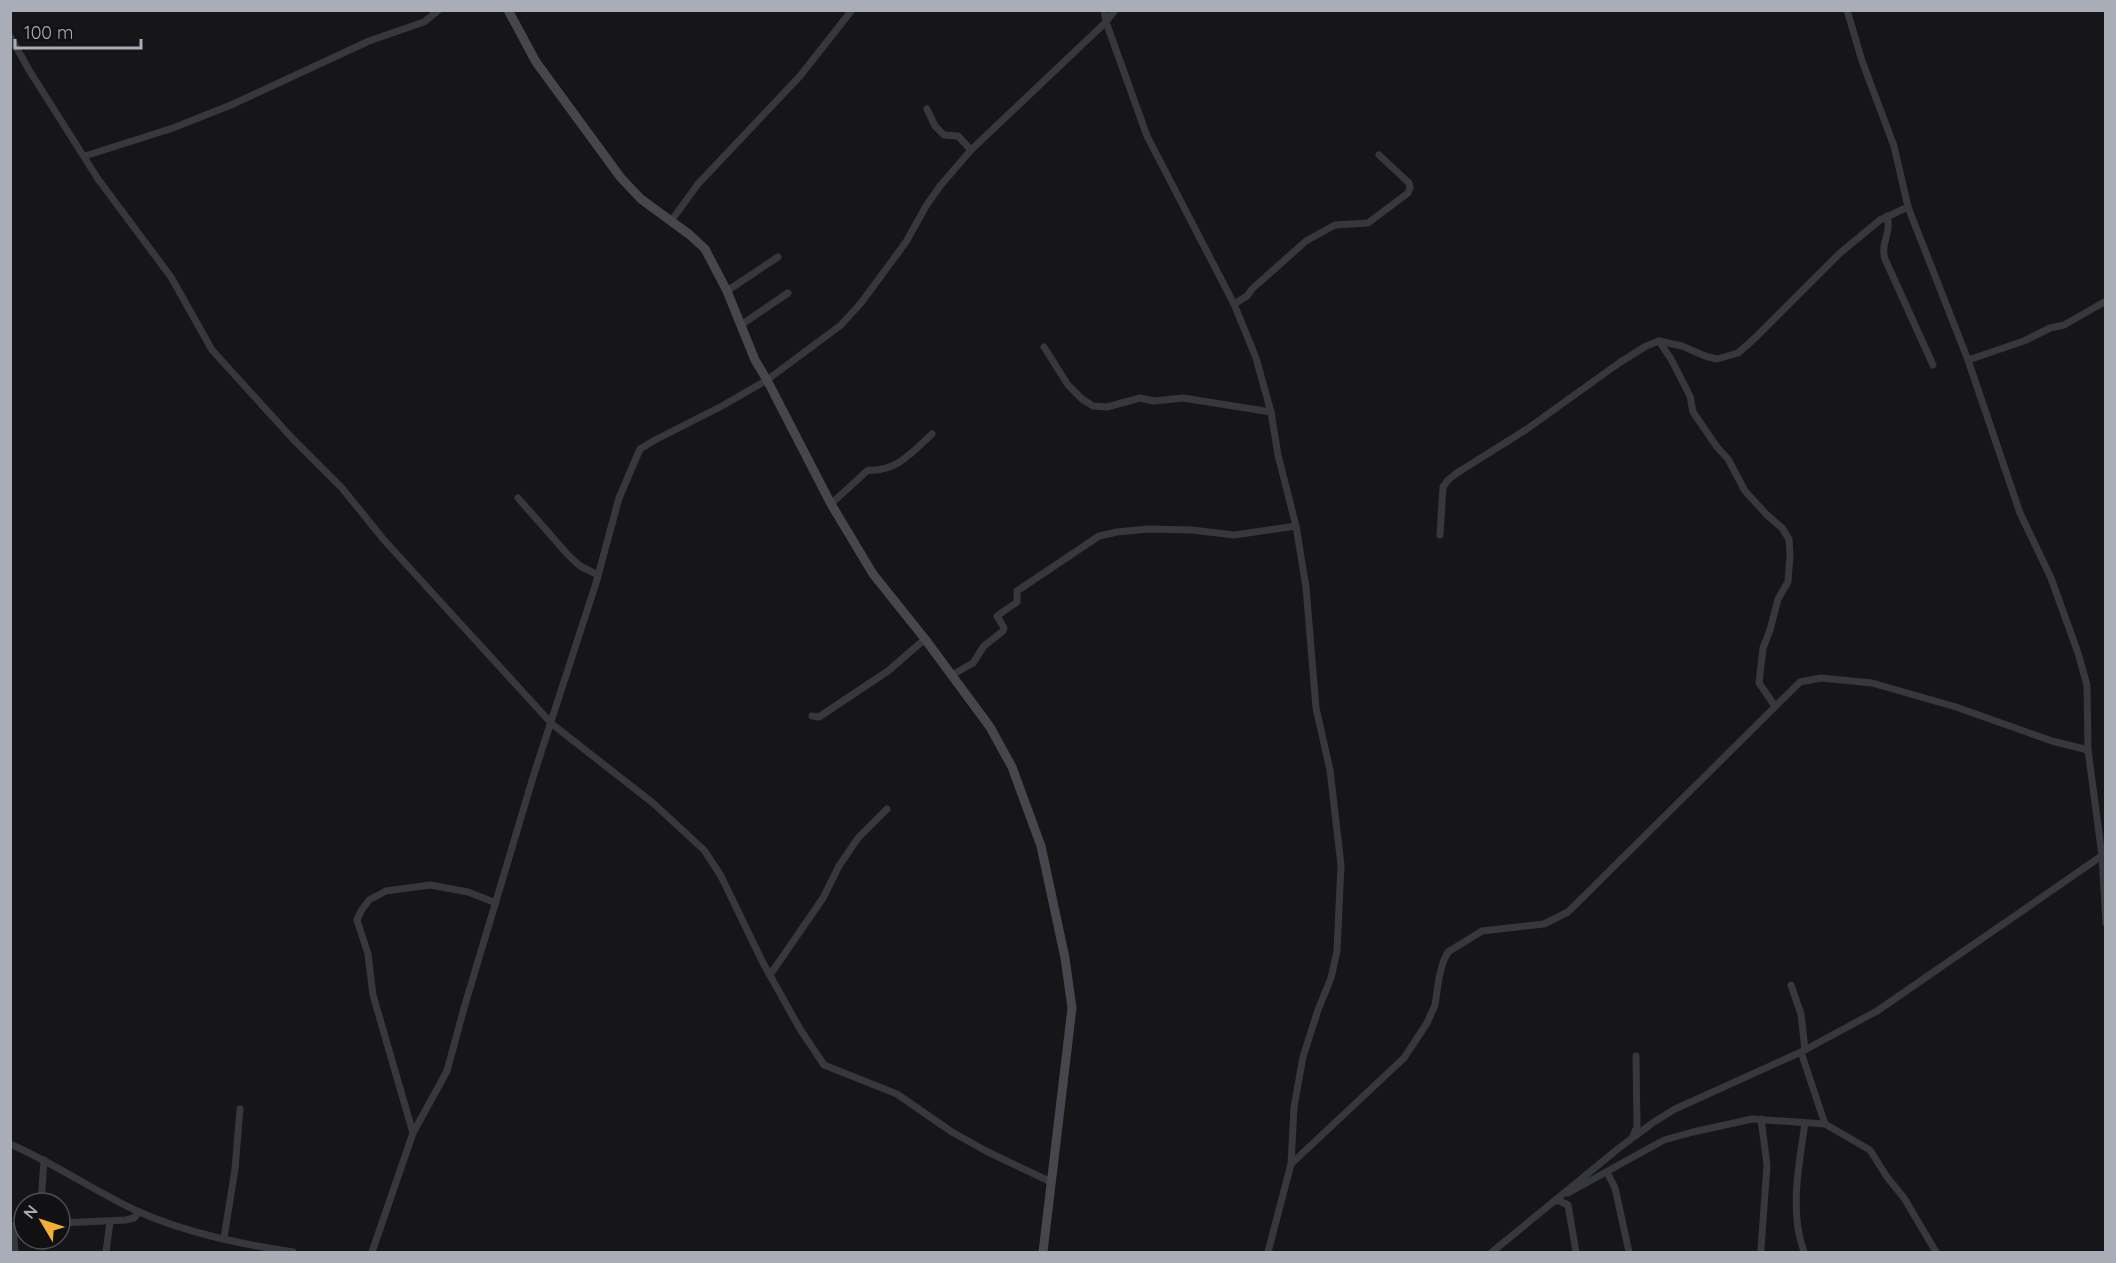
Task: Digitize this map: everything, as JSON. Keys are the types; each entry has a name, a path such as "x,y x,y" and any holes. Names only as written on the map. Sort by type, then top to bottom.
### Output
{"street":[{"path":"85,156 173,128 231,105 369,41 424,21 439,10"},
{"path":"508,10 547,78 621,178 641,199 705,249 727,291 754,360 767,380 831,504 873,574 925,639 990,727 1012,766 1041,846 1065,958 1072,1008 1043,1252"},
{"path":"671,221 698,184 793,84 852,10"},
{"path":"1104,10 1106,22 1147,136 1234,304 1256,358 1271,412 1278,455 1296,526 1306,587 1316,708 1330,770 1341,865 1336,951 1330,978 1303,1057 1294,1107 1291,1164 1268,1252"},
{"path":"372,1252 413,1133 447,1071 534,774 552,724 598,575 619,498 640,449 767,380 841,325 861,303 906,242 926,206 971,150 1106,22 1115,10"},
{"path":"1848,11 1862,61 1894,146 1908,207 1968,360 2020,513 2051,578 2078,653 2087,685 2088,750 2104,855 2106,923"},
{"path":"10,36 98,179 171,277 212,350 292,438 342,488 384,540 552,724 653,803 704,850 721,876 770,975 800,1029 824,1065 897,1094 952,1132 1051,1182"},
{"path":"927,109 935,126 944,135 955,135 971,150"},
{"path":"1234,304 1247,296 1306,241 1335,225 1368,223 1408,193 1409,183 1379,155"},
{"path":"1440,535 1443,487 1448,480 1527,429 1619,363 1659,341 1682,346 1717,359 1738,353 1840,253 1887,216 1908,207"},
{"path":"1887,216 1889,224 1882,250 1933,365"},
{"path":"727,291 778,257"},
{"path":"741,325 788,293"},
{"path":"1968,360 2024,341 2050,328 2064,325 2106,301"},
{"path":"1659,341 1686,389 1693,412 1728,459 1745,491 1782,528 1789,539 1788,582 1778,599 1770,630 1762,648 1759,682 1763,692 1775,706"},
{"path":"1044,347 1068,385 1093,406 1107,407 1140,398 1154,401 1183,398 1271,412"},
{"path":"831,504 868,470 879,470 896,465 907,458 932,434"},
{"path":"518,498 569,556 580,566 598,575"},
{"path":"952,675 973,663 984,646 1003,632 1004,628 997,616 1017,602 1017,591 1099,536 1148,530 1192,530 1234,535 1296,526"},
{"path":"812,716 819,717 838,706 888,671 925,639"},
{"path":"1291,1164 1404,1058 1427,1023 1435,1005 1439,978 1448,951 1482,931 1545,924 1568,912 1800,682 1808,679 1860,681 1956,707 2052,741 2088,750"},
{"path":"770,975 823,898 839,866 858,838 887,810"},
{"path":"1492,1252 1632,1138 1675,1109 1803,1051 1886,1005 2104,855"},
{"path":"413,1133 373,995 368,954 357,920 369,900 386,891 430,885 468,892 496,903"},
{"path":"1791,985 1801,1014 1803,1051 1826,1124"},
{"path":"1632,1138 1637,1128 1636,1056"},
{"path":"224,1238 235,1169 240,1109"},
{"path":"1562,1195 1664,1140 1752,1119 1826,1124 1870,1150 1887,1177 1904,1197 1936,1252"},
{"path":"1761,1119 1767,1165 1761,1249"},
{"path":"1804,1252 1796,1201 1805,1123"},
{"path":"10,1143 139,1212 178,1226 224,1238 293,1252"},
{"path":"42,1191 44,1160"},
{"path":"1607,1172 1615,1188 1629,1252"},
{"path":"1554,1201 1568,1205 1576,1252"},
{"path":"72,1223 126,1221 134,1218 139,1212"},
{"path":"106,1252 110,1222"}]}
